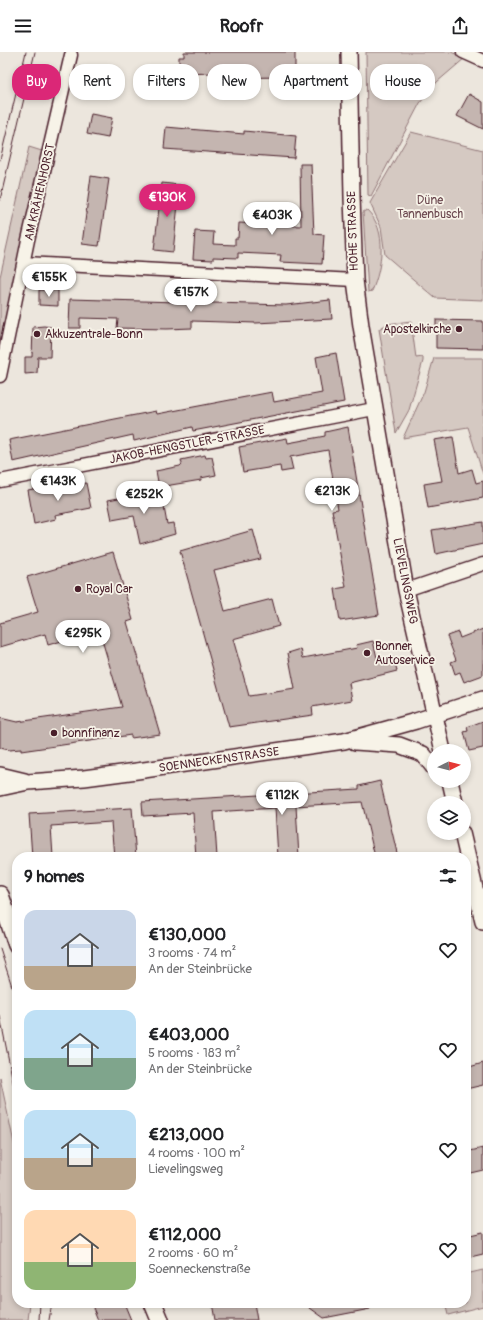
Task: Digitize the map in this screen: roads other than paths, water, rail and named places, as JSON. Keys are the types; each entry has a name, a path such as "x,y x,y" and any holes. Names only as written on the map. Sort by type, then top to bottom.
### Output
{"main road":[{"path":"0,895 12,930"},
{"path":"155,1308 160,1320"}],"street":[{"name":"HOHE STRASSE","path":"349,52 355,280 374,409"},
{"path":"463,52 483,61"},
{"name":"AM KRÄHENHORST","path":"0,376 25,263 28,240 71,55"},
{"path":"25,263 355,280"},
{"name":"JAKOB-HENGSTLER-STRASSE","path":"0,481 374,409"},
{"name":"LIEVELINGSWEG","path":"374,409 406,590 441,744"},
{"path":"406,590 483,564"},
{"name":"SOENNECKENSTRASSE","path":"1,786 114,774 344,741 434,715 483,698"},
{"path":"344,741 399,745 423,754 427,759"},
{"path":"464,840 466,852"},
{"path":"471,871 483,922"}],"tram line":[{"path":"0,160 26,52"},
{"path":"0,200 35,52"},
{"path":"0,949 12,986"},
{"path":"0,1016 12,1077"},
{"path":"39,1320 40,1308"},
{"path":"49,1320 51,1308"}],"place":[{"name":"Apostelkirche","path":"459,329"},
{"name":"Akkuzentrale-Bonn","path":"37,334"},
{"name":"Royal Car","path":"78,589"},
{"name":"Bonner Autoservice","path":"367,653"},
{"name":"bonnfinanz","path":"54,733"}],"park label":[{"name":"Düne Tannenbusch","path":"430,207"}]}
